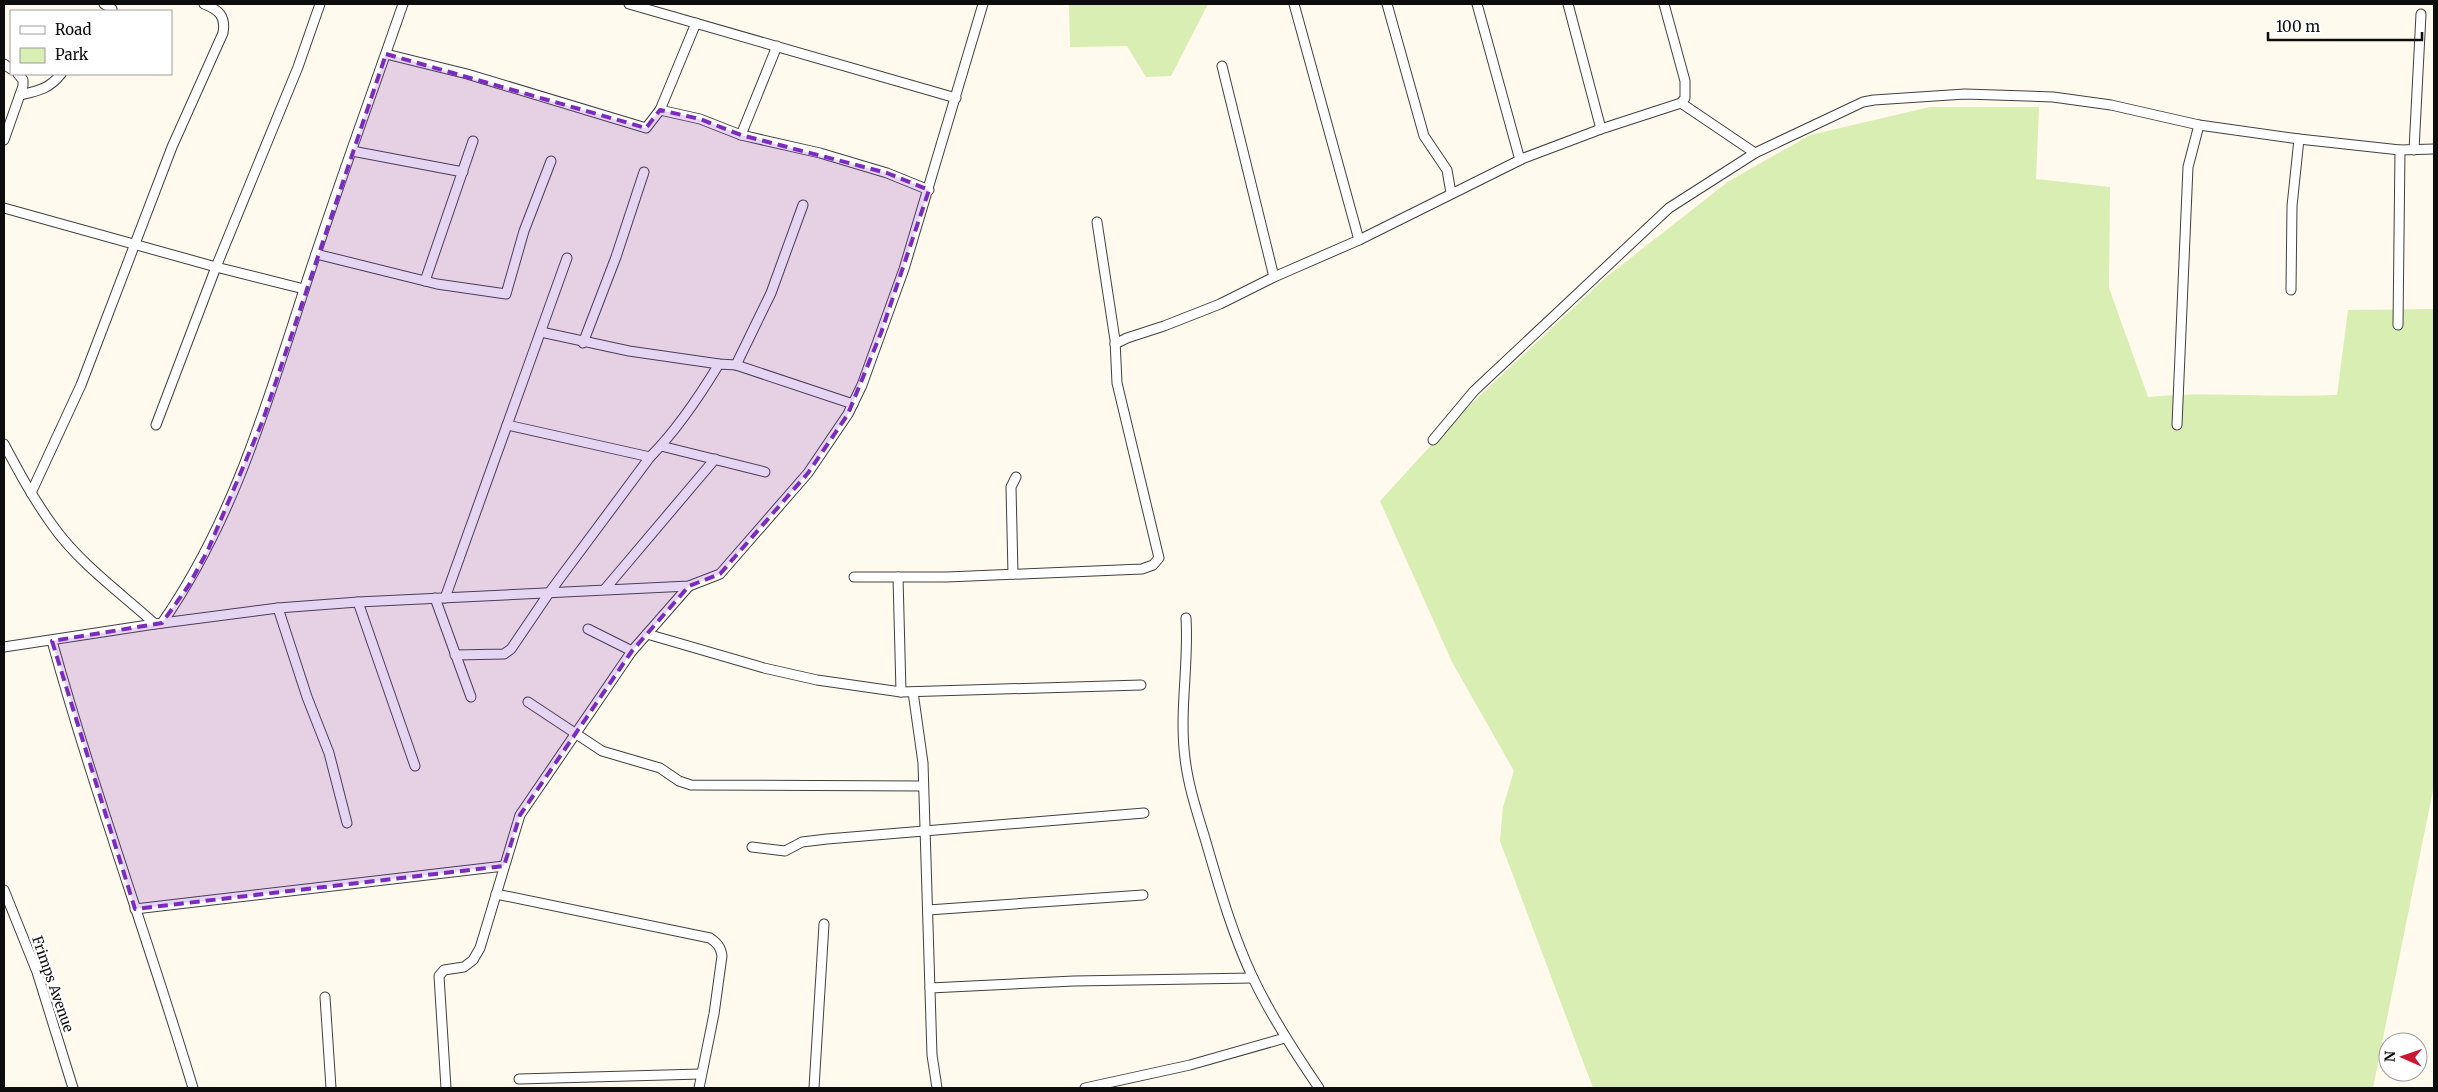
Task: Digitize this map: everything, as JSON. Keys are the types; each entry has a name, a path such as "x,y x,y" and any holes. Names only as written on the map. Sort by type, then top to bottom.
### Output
{"street":[{"path":"104,4 113,8"},
{"path":"31,493 81,385 172,147 223,33 222,15 217,10 204,4"},
{"path":"156,425 216,267 298,67 320,4"},
{"path":"159,623 189,585 208,550 263,420 304,289 403,4"},
{"path":"629,4 956,98"},
{"path":"4,647 159,623 278,608 358,602 688,586 720,574 808,473 853,404 884,324 929,190 983,4"},
{"path":"1294,4 1359,240"},
{"path":"1387,4 1424,136 1447,170 1451,193"},
{"path":"1477,4 1520,160"},
{"path":"1568,4 1601,128"},
{"path":"1115,344 1220,304 1274,277 1359,240 1520,160 1601,128 1681,103 1685,98 1685,81 1664,4"},
{"path":"2414,150 2422,14"},
{"path":"386,54 467,74 646,128 660,110 696,23"},
{"path":"741,135 777,46"},
{"path":"1222,66 1274,277"},
{"path":"4,140 20,95 23,80 19,75"},
{"path":"20,95 44,90 52,85 60,75"},
{"path":"1433,440 1474,391 1680,199 1755,152 1874,100 1965,94 2053,97 2111,105 2199,124 2299,139 2400,150 2434,149"},
{"path":"1681,103 1755,152"},
{"path":"660,110 700,119 741,135 830,156 887,173 929,190"},
{"path":"4,111 13,114"},
{"path":"2177,425 2188,167 2199,124"},
{"path":"2291,290 2292,206 2299,139"},
{"path":"425,281 473,141"},
{"path":"2398,325 2400,150"},
{"path":"352,151 463,172"},
{"path":"316,254 425,281 506,294 524,231 551,161"},
{"path":"583,343 613,266 644,172"},
{"path":"736,364 771,293 804,204"},
{"path":"4,208 216,267 304,289"},
{"path":"854,577 1142,569 1153,565 1159,558 1117,384 1115,344 1097,222"},
{"path":"445,598 567,258"},
{"path":"541,332 583,343 719,364 736,364 853,404"},
{"path":"455,655 504,654 511,649 549,593 650,457 661,446 705,388 719,364"},
{"path":"508,425 650,457"},
{"path":"4,444 31,493 54,527 94,570 159,623"},
{"path":"661,446 765,472"},
{"path":"605,589 715,459"},
{"path":"1013,574 1010,487 1016,477"},
{"path":"898,577 901,692"},
{"path":"446,1088 439,976 444,970 464,967 473,960 484,939 520,814 632,651 688,586"},
{"path":"435,598 471,697"},
{"path":"358,602 415,766"},
{"path":"278,608 307,697 329,753 347,823"},
{"path":"1186,618 1188,648 1183,718 1185,759 1217,878 1253,978 1285,1038 1319,1088"},
{"path":"588,629 632,651"},
{"path":"647,634 799,676 901,692 1141,685"},
{"path":"52,641 193,1088"},
{"path":"913,692 923,763 932,1055 937,1088"},
{"path":"528,702 602,751 660,768 679,781 691,785 923,786"},
{"path":"752,847 785,851 802,842 818,840 1144,813"},
{"path":"135,909 504,866"},
{"name":"Frimps Avenue","path":"4,890 37,972 74,1088"},
{"path":"496,894 710,938 717,943 721,948 722,956 714,1014 699,1088"},
{"path":"928,910 1143,895"},
{"path":"814,1088 824,924"},
{"path":"930,988 1074,981 1253,978"},
{"path":"325,997 331,1088"},
{"path":"1085,1088 1190,1065 1285,1038"},
{"path":"519,1079 701,1074"}],"highlighted area":[{"path":"386,54 646,128 660,110 700,119 741,135 887,173 929,190 881,333 848,414 808,473 720,574 689,586 632,651 520,815 504,866 135,909 52,641 162,623 189,585 208,550 263,420"}],"green space":[{"path":"1069,4 1208,4 1171,76 1146,77 1127,46 1070,47"},
{"path":"1930,107 2039,107 2036,179 2110,187 2109,288 2148,397 2172,395 2337,395 2348,310 2434,309 2434,785 2384,1032 2378,1032 2378,1063 2373,1088 1593,1088 1500,841 1503,807 1514,771 1452,662 1380,501 1455,419 1605,278 1729,181 1810,135"}]}
